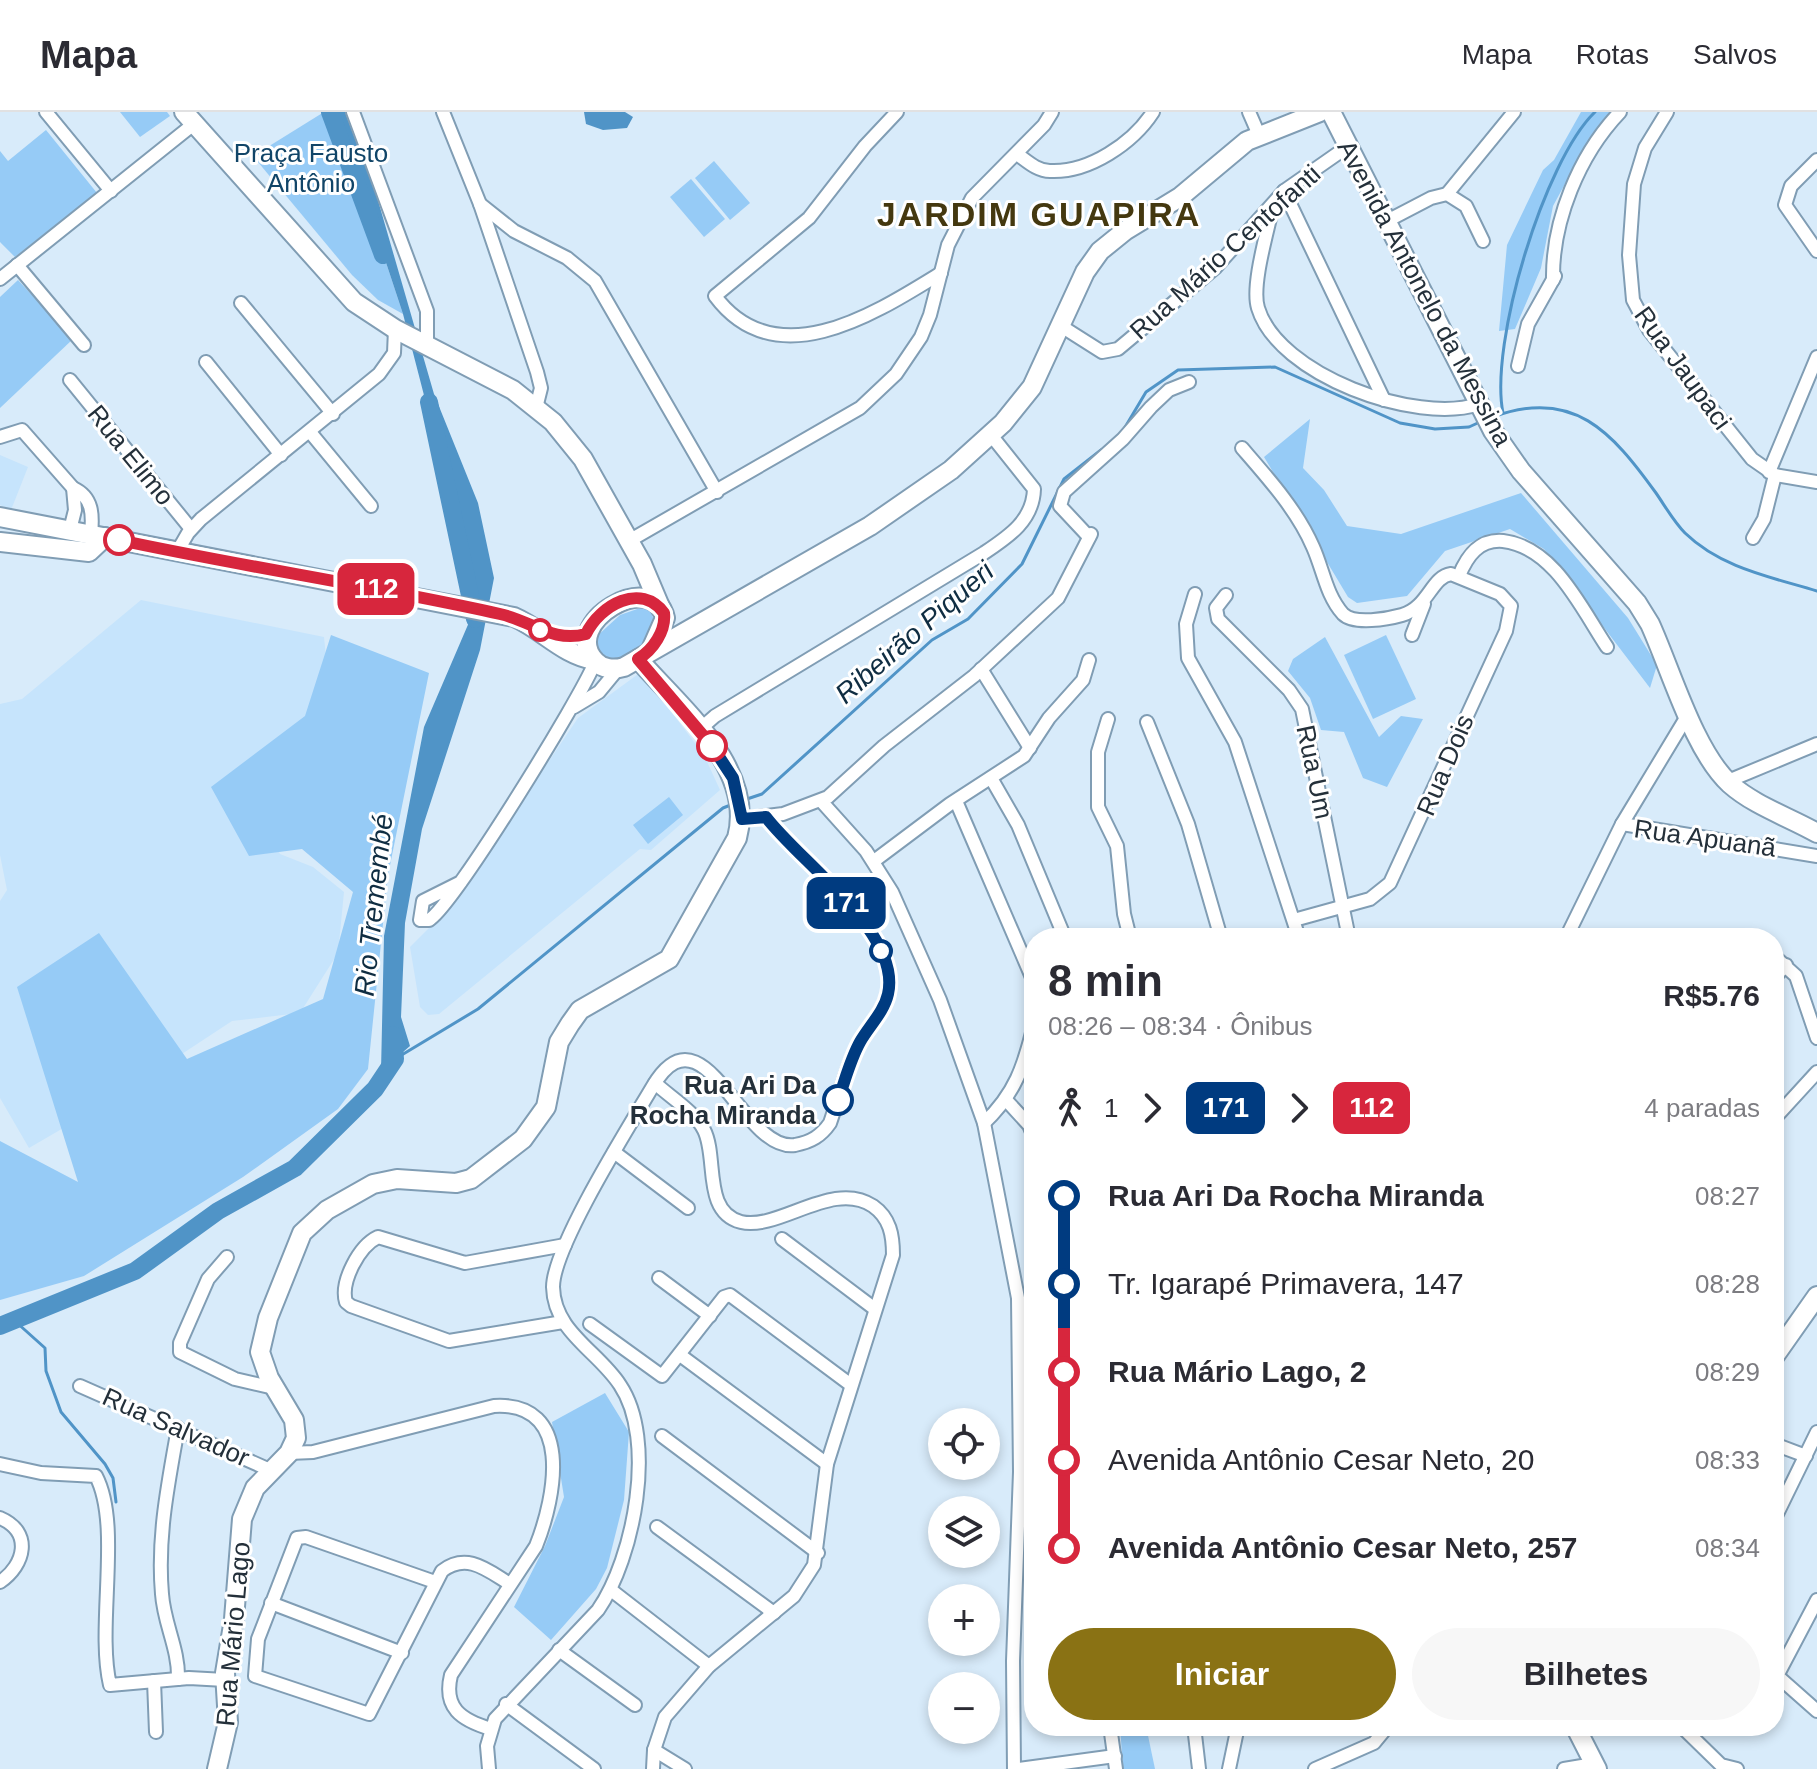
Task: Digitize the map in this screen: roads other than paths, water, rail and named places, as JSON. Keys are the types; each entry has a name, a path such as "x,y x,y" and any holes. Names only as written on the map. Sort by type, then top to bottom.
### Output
{"street":[{"path":"46,112 111,191"},
{"path":"353,112 427,311 425,345"},
{"path":"443,112 480,204 537,372 541,388 536,408"},
{"path":"897,112 865,146 809,218 715,296 737,320 756,328 809,335 863,318 941,273"},
{"path":"628,545 860,408 896,374 921,337 958,220 972,198 1017,154 1052,112"},
{"path":"1017,154 1048,172 1076,167 1121,145 1153,112"},
{"path":"1249,112 1259,135"},
{"path":"574,707 599,692 618,669 911,500 991,435 1032,387 1085,272 1100,251 1126,230 1180,197 1233,151 1259,135 1320,112"},
{"name":"Avenida Antonelo da Messina","path":"1331,112 1493,431 1521,471 1637,603 1650,624 1704,748 1728,781 1754,801 1817,833"},
{"path":"1385,222 1431,198 1447,194 1514,112"},
{"path":"1518,366 1528,324 1553,280 1560,221 1582,168 1620,112"},
{"name":"Rua Jaupaci","path":"1667,112 1645,148 1634,184 1629,255 1633,300 1649,330 1731,435 1772,473"},
{"path":"9,272 111,191 190,117 344,293 395,329 489,376 536,408 583,459 628,545 647,573 662,611 662,628 644,655"},
{"name":"Rua Mário Centofanti","path":"1061,326 1102,352 1113,352 1210,272 1284,191 1347,147"},
{"path":"1817,160 1791,186 1785,205 1817,251"},
{"path":"1284,191 1384,400"},
{"path":"1447,194 1466,206 1483,241"},
{"path":"480,204 514,231 567,258 595,281 717,492"},
{"path":"1273,205 1256,302 1267,327 1294,359 1384,400 1432,411 1480,407"},
{"path":"0,258 9,272 84,345"},
{"path":"241,303 333,414"},
{"path":"177,552 191,529 366,388 388,364 397,342 395,329"},
{"path":"1753,538 1764,519 1772,473 1817,357"},
{"path":"206,362 281,455"},
{"name":"Rua Elimo","path":"70,380 191,529"},
{"path":"741,816 766,817 822,802 981,669 1058,598 1090,535 1060,506 1064,492 1123,439 1169,390 1189,382"},
{"path":"0,437 18,428 22,430 73,488 83,493 90,505 98,536 89,552 0,542"},
{"path":"310,432 371,506"},
{"path":"699,730 726,710 984,553 1016,529 1029,512 1034,489 991,435"},
{"path":"1242,448 1275,486 1313,545 1327,587 1344,615 1354,620 1403,615 1424,604"},
{"path":"1772,473 1817,482"},
{"path":"70,530 75,510 73,488"},
{"path":"0,517 514,617 549,635 574,655 618,669"},
{"path":"1412,635 1424,604 1440,578 1451,574 1459,576 1476,547 1492,540 1522,544 1544,560 1607,647"},
{"path":"628,545 637,578 636,597"},
{"path":"0,554 31,552 37,547"},
{"name":"Rua Dois","path":"1294,920 1377,896 1400,867 1509,622 1511,606 1505,597 1459,576"},
{"path":"1195,594 1186,624 1188,658 1225,719 1239,753 1296,928"},
{"name":"Rua Um","path":"1226,595 1216,608 1218,619 1295,697 1302,709 1347,928"},
{"path":"586,634 592,625 622,600 636,597 649,599 679,620 700,622"},
{"path":"549,635 586,634"},
{"path":"461,882 574,707 594,661 586,634"},
{"path":"289,1453 296,1438 294,1420 263,1365 261,1338 302,1233 327,1210 373,1184 397,1179 456,1183 471,1179 523,1139 546,1107 559,1042 580,1010 669,959 731,852 741,816 738,790 727,768 644,655"},
{"path":"874,861 1030,748 1049,718 1083,680 1089,660"},
{"path":"981,669 1030,748"},
{"path":"1622,824 1689,713"},
{"path":"1108,719 1098,752 1098,807 1117,846 1128,928"},
{"path":"1147,722 1185,813 1218,928"},
{"path":"1728,781 1817,744"},
{"path":"991,778 1018,825 1061,928"},
{"path":"956,801 1024,959"},
{"path":"822,802 874,861 892,892 930,977 984,1123 1018,1298 1019,1517 1013,1647 1016,1769 1116,1763 1112,1736"},
{"path":"489,1769 487,1746 491,1729 506,1704 559,1650 611,1590 624,1552 640,1469 637,1424 621,1386 563,1322 553,1289 554,1275 565,1245 614,1152 655,1083 672,1064 692,1063 704,1068 726,1087 766,1138 789,1146 806,1143 830,1123 860,1043 884,1005 889,981 875,938 766,817"},
{"name":"Rua Apuanã","path":"1571,928 1622,824 1817,856"},
{"path":"1786,965 1800,985 1817,1038"},
{"path":"984,1123 1007,1101 1024,1063"},
{"path":"1784,1108 1817,1072"},
{"path":"653,1769 654,1750 665,1717 709,1666 774,1613 806,1582 818,1553 820,1508 827,1464 893,1255 889,1225 882,1213 858,1199 841,1198 751,1222 730,1216 718,1200 706,1133 655,1083"},
{"path":"1007,1101 1024,1118"},
{"path":"614,1152 688,1208"},
{"path":"563,1322 449,1341 351,1306 346,1302 344,1293 358,1257 367,1244 378,1237 465,1263 565,1245"},
{"path":"782,1239 875,1309"},
{"path":"227,1257 203,1288 180,1343 180,1352 239,1381 274,1388"},
{"path":"659,1278 710,1316"},
{"path":"590,1324 660,1376 730,1295 851,1385"},
{"path":"1784,1343 1817,1296"},
{"path":"680,1355 827,1464"},
{"name":"Rua Salvador","path":"80,1386 270,1470"},
{"path":"289,1453 344,1445 494,1406 522,1406 532,1411 547,1429 550,1496 536,1546 451,1675 448,1687 449,1698 460,1717 491,1729"},
{"path":"178,1428 160,1543 162,1599 178,1658 178,1679"},
{"path":"1784,1500 1817,1432"},
{"path":"662,1436 818,1553"},
{"path":"1784,1448 1806,1456"},
{"name":"Rua Mário Lago","path":"217,1769 228,1722 225,1680 242,1519 255,1488 289,1453"},
{"path":"0,1464 96,1476 102,1486 106,1518 106,1656 110,1685 178,1679 225,1680"},
{"path":"1019,1517 1024,1520"},
{"path":"0,1518 14,1527 23,1553 17,1567 0,1582"},
{"path":"657,1527 774,1613"},
{"path":"435,1582 301,1537 292,1542 258,1639 254,1665 258,1679 369,1714 442,1571 461,1561 482,1567 510,1584"},
{"path":"611,1590 709,1666"},
{"path":"1784,1660 1817,1600"},
{"path":"271,1603 402,1653"},
{"path":"559,1650 635,1705"},
{"path":"154,1681 156,1732"},
{"path":"1784,1681 1817,1711"},
{"path":"506,1704 594,1769"},
{"path":"1195,1736 1199,1769"},
{"path":"1229,1769 1236,1736"},
{"path":"1315,1769 1374,1743 1380,1736"},
{"path":"1564,1769 1596,1767 1580,1736"},
{"path":"1691,1736 1721,1767 1737,1769"},
{"path":"654,1750 685,1769"}],"waterway":[{"name":"Rio Tremembé","path":"330,112 383,255"},
{"path":"1503,413 1501,382 1504,344 1525,255 1557,170 1576,136 1595,112"},
{"name":"Ribeirão Piqueri","path":"1124,429 1146,392 1178,370 1275,367 1400,423 1435,429 1469,427 1482,421"},
{"name":"Rio Tremembé","path":"429,402 475,619"},
{"name":"Ribeirão Piqueri","path":"1493,417 1521,409 1546,408 1568,412 1588,421 1623,451 1677,524 1699,545 1747,570 1817,591"},
{"name":"Ribeirão Piqueri","path":"744,800 762,794 932,640 968,619 1022,564 1064,479 1101,450"},
{"name":"Ribeirão Piqueri","path":"395,1059 478,1009 723,808 733,804"},
{"name":"Rio Tremembé","path":"0,1326 135,1271 218,1211 295,1168 375,1089 395,1059 393,1035"},
{"path":"16,1322 45,1348 46,1371 61,1412 105,1464 113,1478 116,1502"}],"place":[{"name":"Rua Ari Da Rocha Miranda","path":"838,1100"}],"district":[{"name":"JARDIM GUAPIRA","path":"1039,214"}],"park label":[{"name":"Praça Fausto Antônio","path":"311,168"}]}
